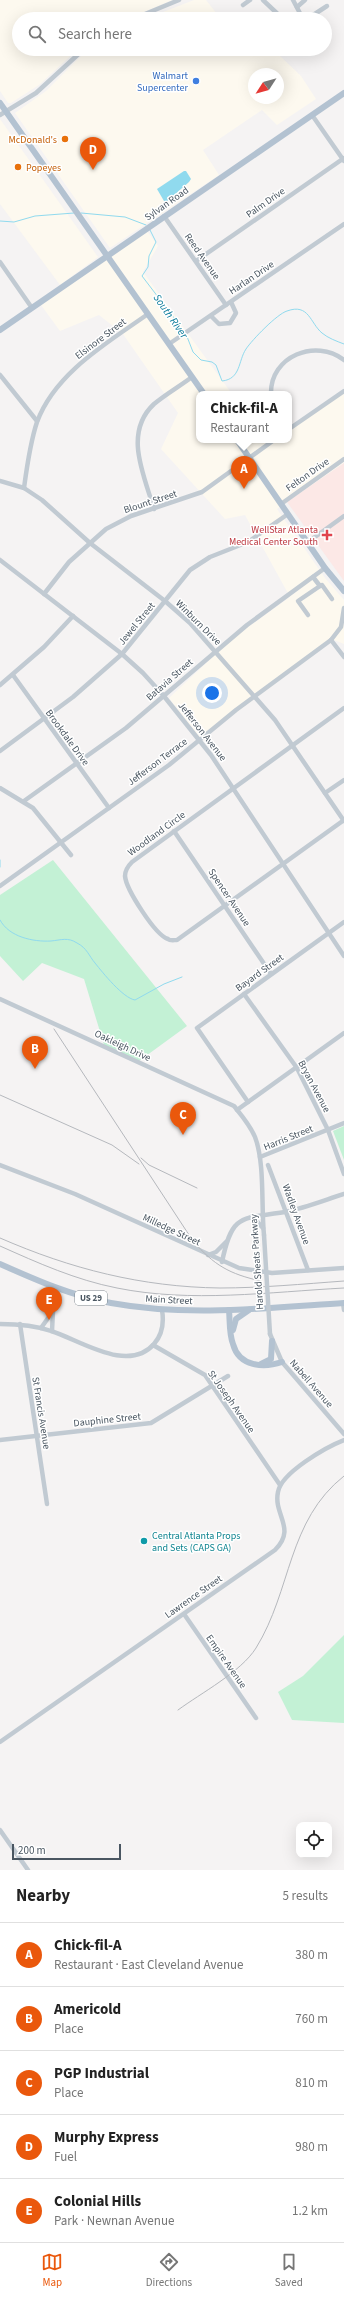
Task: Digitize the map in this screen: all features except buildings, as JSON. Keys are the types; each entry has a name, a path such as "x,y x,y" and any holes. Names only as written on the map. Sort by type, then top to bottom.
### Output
{"main road":[{"name":"Sylvan Road","path":"0,330 344,93"},
{"path":"0,103 3,113 202,391"},
{"path":"239,443 325,568 344,591"},
{"name":"Main Street","path":"0,1264 58,1289 111,1303 162,1310 228,1310 344,1305"},
{"path":"231,1335 236,1320 253,1308"},
{"path":"228,1310 231,1335 238,1355 255,1365 270,1366 282,1362"},
{"path":"255,1365 264,1364 271,1359 272,1341"}],"street":[{"path":"150,12 179,0"},
{"path":"243,6 250,0"},
{"path":"263,0 275,12"},
{"path":"292,0 300,12"},
{"path":"297,7 305,0"},
{"path":"318,12 327,6"},
{"path":"3,113 36,92 76,56"},
{"path":"312,115 344,159"},
{"name":"Palm Drive","path":"196,261 344,159"},
{"name":"Reed Avenue","path":"164,216 226,305"},
{"name":"Harlan Drive","path":"169,344 344,224"},
{"path":"0,262 32,308"},
{"path":"211,316 219,324 230,323 236,313 231,302"},
{"name":"Elsinore Street","path":"24,488 37,422 51,396 75,368 148,314"},
{"path":"272,391 277,371 283,364 300,352 320,349 330,351 344,360"},
{"path":"0,375 37,422"},
{"path":"154,509 139,455 137,442 138,431 153,406 192,378"},
{"path":"292,427 344,391"},
{"name":"Blount Street","path":"44,594 69,562 117,522 202,492 270,443"},
{"name":"Felton Drive","path":"281,504 344,459"},
{"name":"Winburn Drive","path":"0,482 24,488 42,500 90,543 165,601 190,623 255,696 293,745 344,820"},
{"name":"Jewel Street","path":"0,751 44,719 122,654 183,577 197,564 248,542 288,514"},
{"path":"308,542 344,516"},
{"name":"Jefferson Avenue","path":"0,560 122,654 163,695 200,740 330,932 344,956"},
{"name":"Batavia Street","path":"24,801 126,728 215,650 325,568"},
{"path":"314,577 332,599"},
{"path":"308,615 298,601 320,586"},
{"name":"Jefferson Terrace","path":"0,886 109,808 200,740 255,696 332,640 343,625 344,608"},
{"path":"0,685 44,647 73,616"},
{"path":"332,640 344,657"},
{"name":"Brookdale Drive","path":"13,675 109,808"},
{"name":"Woodland Circle","path":"344,708 132,862 126,869 126,881 142,911 163,937 173,940 180,938 344,820"},
{"path":"325,793 344,780"},
{"path":"0,788 24,801 41,817 71,855"},
{"name":"Spencer Avenue","path":"174,831 271,974"},
{"name":"Bayard Street","path":"248,1102 197,1028 344,922"},
{"name":"Bryan Avenue","path":"244,994 297,1068 328,1130 344,1174"},
{"name":"Oakleigh Drive","path":"0,999 234,1106 237,1110"},
{"path":"260,1157 255,1138 248,1123 237,1110 344,1033"},
{"name":"Harris Street","path":"260,1157 344,1123"},
{"name":"Harold Sheats Parkway","path":"260,1157 262,1214 270,1334 282,1362"},
{"name":"Milledge Street","path":"0,1165 75,1194 222,1262 257,1272 344,1268"},
{"name":"Wadley Avenue","path":"268,1165 308,1270"},
{"path":"222,1262 230,1231 236,1224 252,1216 286,1212 344,1194"},
{"path":"252,1216 264,1229"},
{"path":"208,1255 216,1252 226,1242"},
{"path":"52,1331 53,1311 58,1289"},
{"path":"0,1324 20,1324 52,1331 120,1357 138,1355 153,1345 161,1332 164,1319 162,1310"},
{"path":"41,1328 53,1311"},
{"name":"St Francis Avenue","path":"20,1324 47,1504"},
{"name":"St Joseph Avenue","path":"153,1345 205,1375 211,1387 280,1485"},
{"name":"Nabell Avenue","path":"282,1362 344,1434"},
{"name":"Dauphine Street","path":"0,1440 151,1423 228,1376"},
{"path":"280,1485 287,1476 322,1451 344,1440"},
{"name":"Lawrence Street","path":"0,1742 280,1545 285,1530 277,1500 280,1485"},
{"name":"Empire Avenue","path":"184,1614 256,1718"},
{"path":"0,1830 28,1870"}],"shaded area":[{"path":"0,0 172,0 144,12 12,12 12,56 70,56 39,85 11,103 8,103 0,91"},
{"path":"194,0 206,0 215,12 163,12"},
{"path":"81,56 280,56 301,76 316,99 277,125 262,110 203,150 219,175 110,248 15,113 46,91"},
{"path":"0,119 98,257 60,285 0,204"},
{"path":"147,231 158,246 143,272 230,391 196,391 196,443 268,443 270,445 273,443 292,443 292,429 344,391 344,463 277,509 325,578 344,600 344,644 334,640 201,739 169,698 233,638 290,597 245,515 225,519 161,449 178,413 123,334 99,315 60,331 41,305"},
{"name":"WellStar Atlanta Medical Center South","path":"344,463 344,581 287,502"}],"green space":[{"path":"53,860 187,1026 139,1061 105,1048 84,979 42,963 23,981 0,956 0,895"},
{"path":"344,1126 344,1160 333,1131"},
{"path":"344,1635 344,1723 292,1720 278,1692 303,1676"}],"water":[{"path":"186,171 191,179 189,182 166,202 164,201 157,189"}],"waterway":[{"name":"South River","path":"0,221 14,222 35,216 74,213"},
{"name":"South River","path":"81,213 125,217 146,225"},
{"name":"South River","path":"150,230 156,242 149,256 148,267 142,276 184,331"},
{"name":"South River","path":"186,334 193,352 201,360 212,362 216,365 222,381 233,377 246,349 271,322 287,311 294,309 305,312 322,333 329,338 344,344"},
{"path":"0,860 0,867"},
{"path":"0,920 9,931 29,939 37,941 67,939 74,941 86,950 103,973 125,995 135,1000 164,984 182,977"}],"railway":[{"path":"54,1029 193,1241 215,1262 231,1272 261,1281"},
{"path":"0,1095 112,1145 139,1164"},
{"path":"141,1158 149,1165 197,1188"},
{"path":"0,1238 53,1259 80,1267 135,1280 163,1284 191,1287 235,1288 344,1281"},
{"path":"0,1246 72,1276 102,1285 145,1292 202,1296 259,1294 344,1288"},
{"path":"178,1710 231,1674 256,1648 268,1626 292,1557 311,1514 325,1494 344,1476"}],"place":[{"name":"Walmart Supercenter","path":"196,81"},
{"name":"McDonald's","path":"65,139"},
{"name":"Popeyes","path":"18,167"},
{"name":"Murphy Express","path":"93,170"},
{"name":"Chick-fil-A","path":"244,489"},
{"name":"WellStar Atlanta Medical Center South","path":"327,535"},
{"name":"Americold","path":"35,1069"},
{"name":"PGP Industrial","path":"183,1135"},
{"name":"Colonial Hills","path":"49,1320"},
{"name":"Central Atlanta Props and Sets (CAPS GA)","path":"144,1541"}]}
